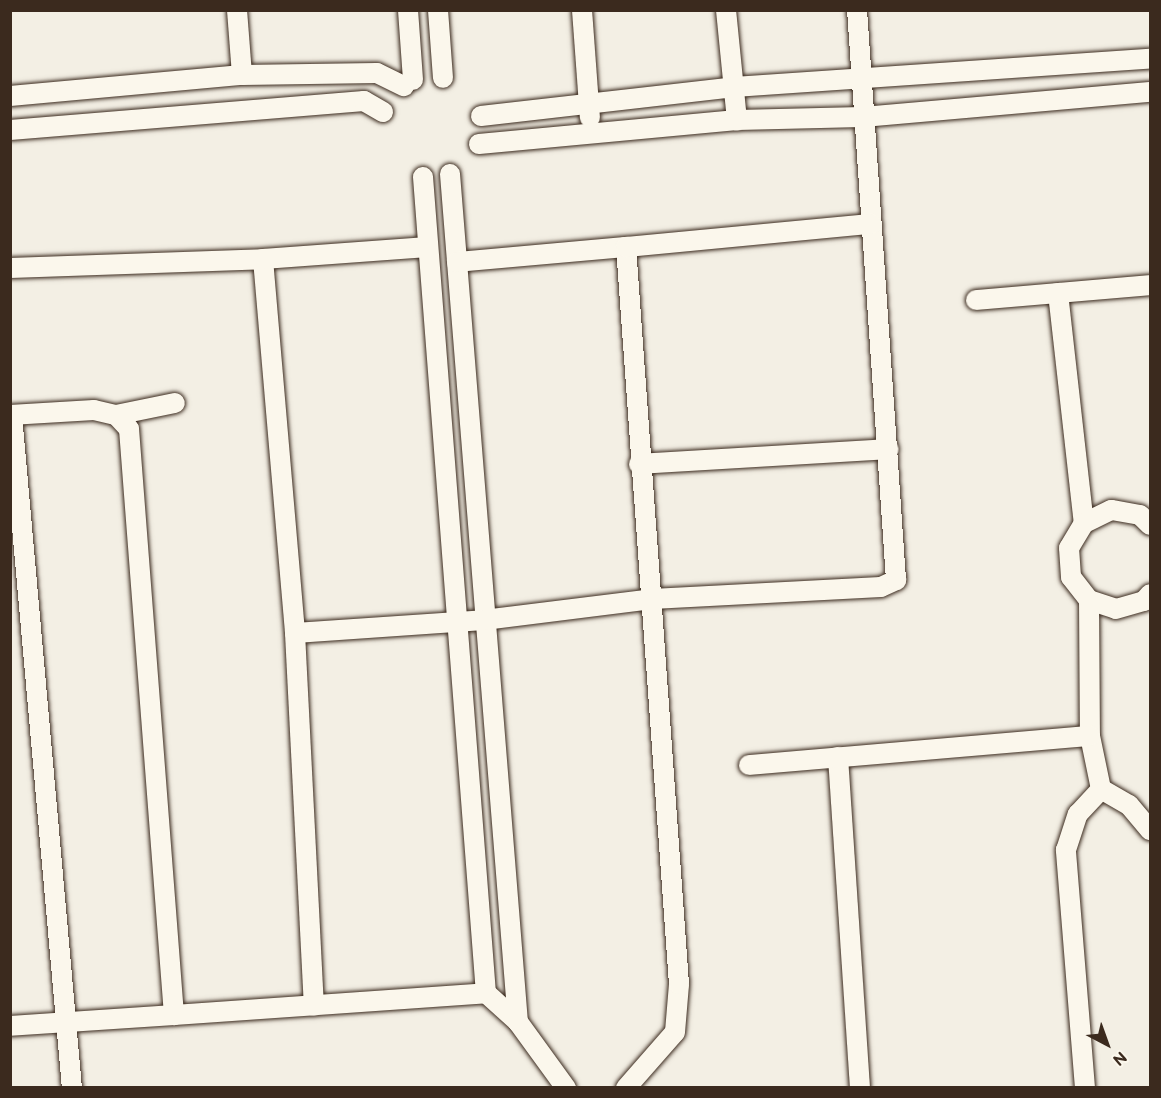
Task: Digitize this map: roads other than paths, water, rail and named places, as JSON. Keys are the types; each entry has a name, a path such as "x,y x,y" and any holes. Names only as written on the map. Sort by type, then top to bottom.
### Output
{"street":[{"path":"237,10 242,75"},
{"path":"10,96 242,75 377,73 408,83 408,10"},
{"path":"438,10 443,78"},
{"path":"582,10 591,135"},
{"path":"726,10 736,120"},
{"path":"295,633 484,620 652,599 882,587 896,580 889,449 857,10"},
{"path":"481,116 734,87 861,81 1150,59"},
{"path":"479,144 736,120 864,117 1150,92"},
{"path":"10,129 364,101 383,112"},
{"path":"450,174 518,1022"},
{"path":"423,177 454,622 486,993 518,1022 566,1088"},
{"path":"457,262 871,224"},
{"path":"10,268 263,259 428,247"},
{"path":"626,247 639,464 652,599 679,984 675,1032 626,1088"},
{"path":"263,259 295,633 314,1006"},
{"path":"976,300 1150,285"},
{"path":"1058,293 1084,523"},
{"path":"72,1088 11,415 94,410 116,416 175,404"},
{"path":"116,416 129,429 174,1015"},
{"path":"639,464 889,449"},
{"path":"1150,525 1140,515 1111,510 1084,523 1070,548 1071,577 1089,600 1116,609 1144,601 1150,594"},
{"path":"1089,600 1090,736 1101,789 1129,805 1150,830"},
{"path":"749,765 1090,736"},
{"path":"838,758 860,1088"},
{"path":"1085,1088 1066,850 1078,814 1101,789"},
{"path":"10,1026 66,1020 314,1006 486,993"}]}
